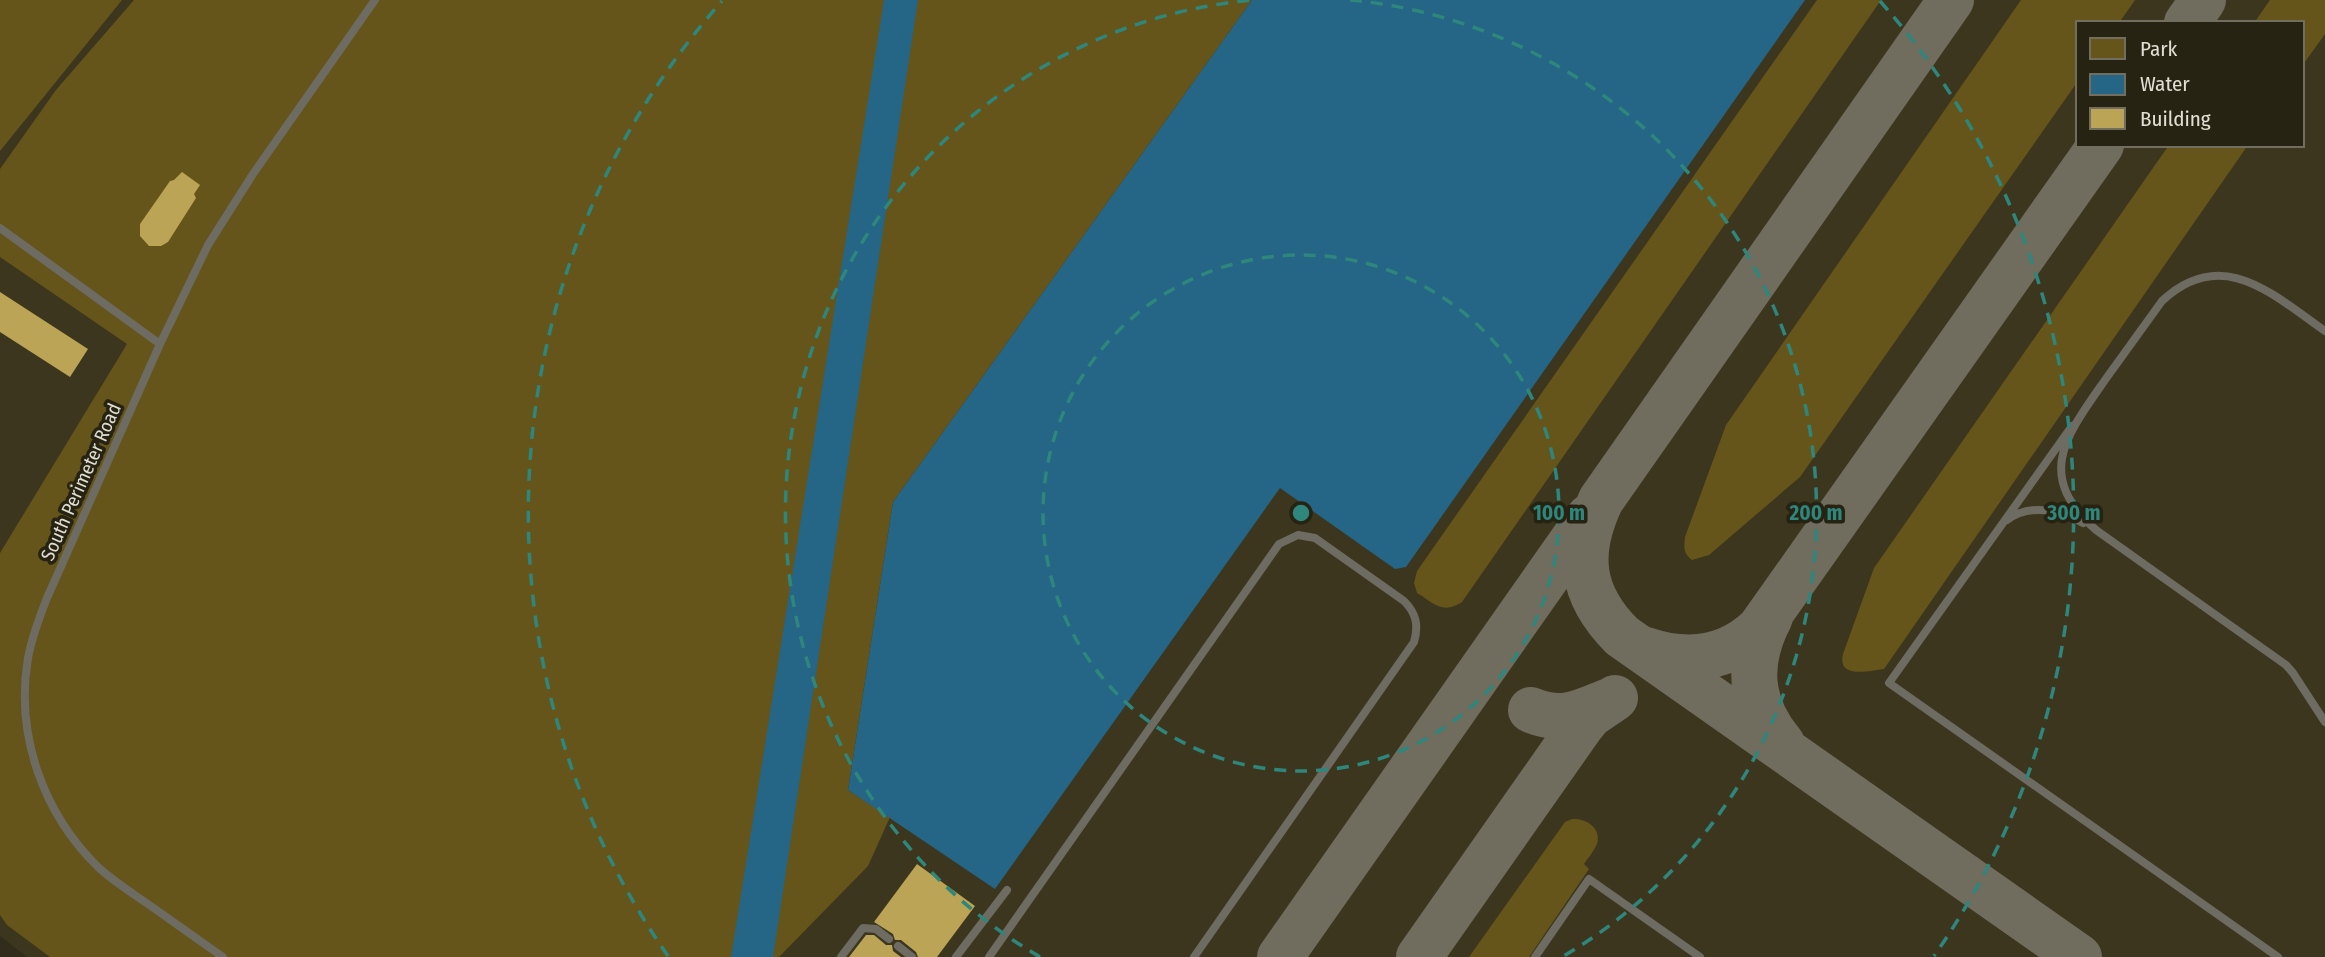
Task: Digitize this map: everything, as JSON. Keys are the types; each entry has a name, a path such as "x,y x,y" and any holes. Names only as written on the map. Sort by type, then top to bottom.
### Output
{"lane":[{"name":"South Perimeter Road","path":"223,957 116,881 77,845 58,817 32,754 25,689 28,658 35,628 47,598 160,344 208,245 376,0"},
{"path":"0,228 160,344"},
{"path":"2278,957 1889,683 2162,300 2180,285 2210,275 2228,275 2243,279 2271,293 2325,331"},
{"path":"2072,426 2061,458 2061,477 2070,503 2096,530"},
{"path":"2001,523 2021,511 2038,509 2072,517 2096,530 2286,665 2325,722"},
{"path":"989,957 1279,544 1298,535 1315,538 1411,608 1417,625 1414,642 1194,957"},
{"path":"1535,957 1588,879 1700,957"},
{"path":"956,957 1007,890"},
{"path":"841,957 863,928 876,929 889,939"},
{"path":"898,946 912,957"}],"shaded area":[{"path":"0,0 2325,0 2325,957 27,957 0,936"}],"green space":[{"path":"0,0 122,0 0,151"},
{"path":"134,0 1252,0 893,502 848,790 890,817 868,866 779,957 50,957 7,925 0,915 0,553 127,344 0,257 0,169 56,90"},
{"path":"1817,0 1881,0 1462,602 1443,608 1433,604 1417,593 1414,583 1417,571"},
{"path":"2021,0 2135,0 2120,21 2076,21 2076,84 1800,477 1709,555 1692,560 1685,550 1685,537 1726,425"},
{"path":"2270,0 2325,0 2325,34 2304,63 2304,21 2255,21"},
{"path":"2168,147 2247,147 1884,669 1855,672 1845,667 1842,662 1843,654 1874,568"},
{"path":"1572,819 1582,820 1595,828 1597,844 1584,864 1589,869 1529,957 1469,957 1565,822"}],"water":[{"path":"884,0 918,0 773,957 731,957"},
{"path":"1252,0 1805,0 1406,567 1395,569 1280,488 995,889 848,790 893,502"}],"building":[{"path":"182,172 200,185 194,194 196,198 168,242 161,246 149,246 140,236 140,224 170,181"},
{"path":"0,292 88,349 70,377 0,332"},
{"path":"917,864 975,906 937,957 918,957 916,952 901,940 895,940 893,934 874,922"},
{"path":"866,935 874,935 886,945 892,945 893,951 901,957 849,957"}],"taxiway":[{"path":"1951,0 1601,500 1588,538 1586,572 1597,604 1622,636 2079,957"},
{"path":"2188,21 2203,0"},
{"path":"1646,650 1677,657 1707,656 1735,646 1760,628 2100,147"},
{"path":"1280,957 1589,517"},
{"path":"1770,617 1757,651 1755,683 1763,714 1782,744"},
{"path":"1419,957 1581,726 1590,715 1615,698"},
{"path":"1531,710 1552,716 1571,715 1609,701"}]}
